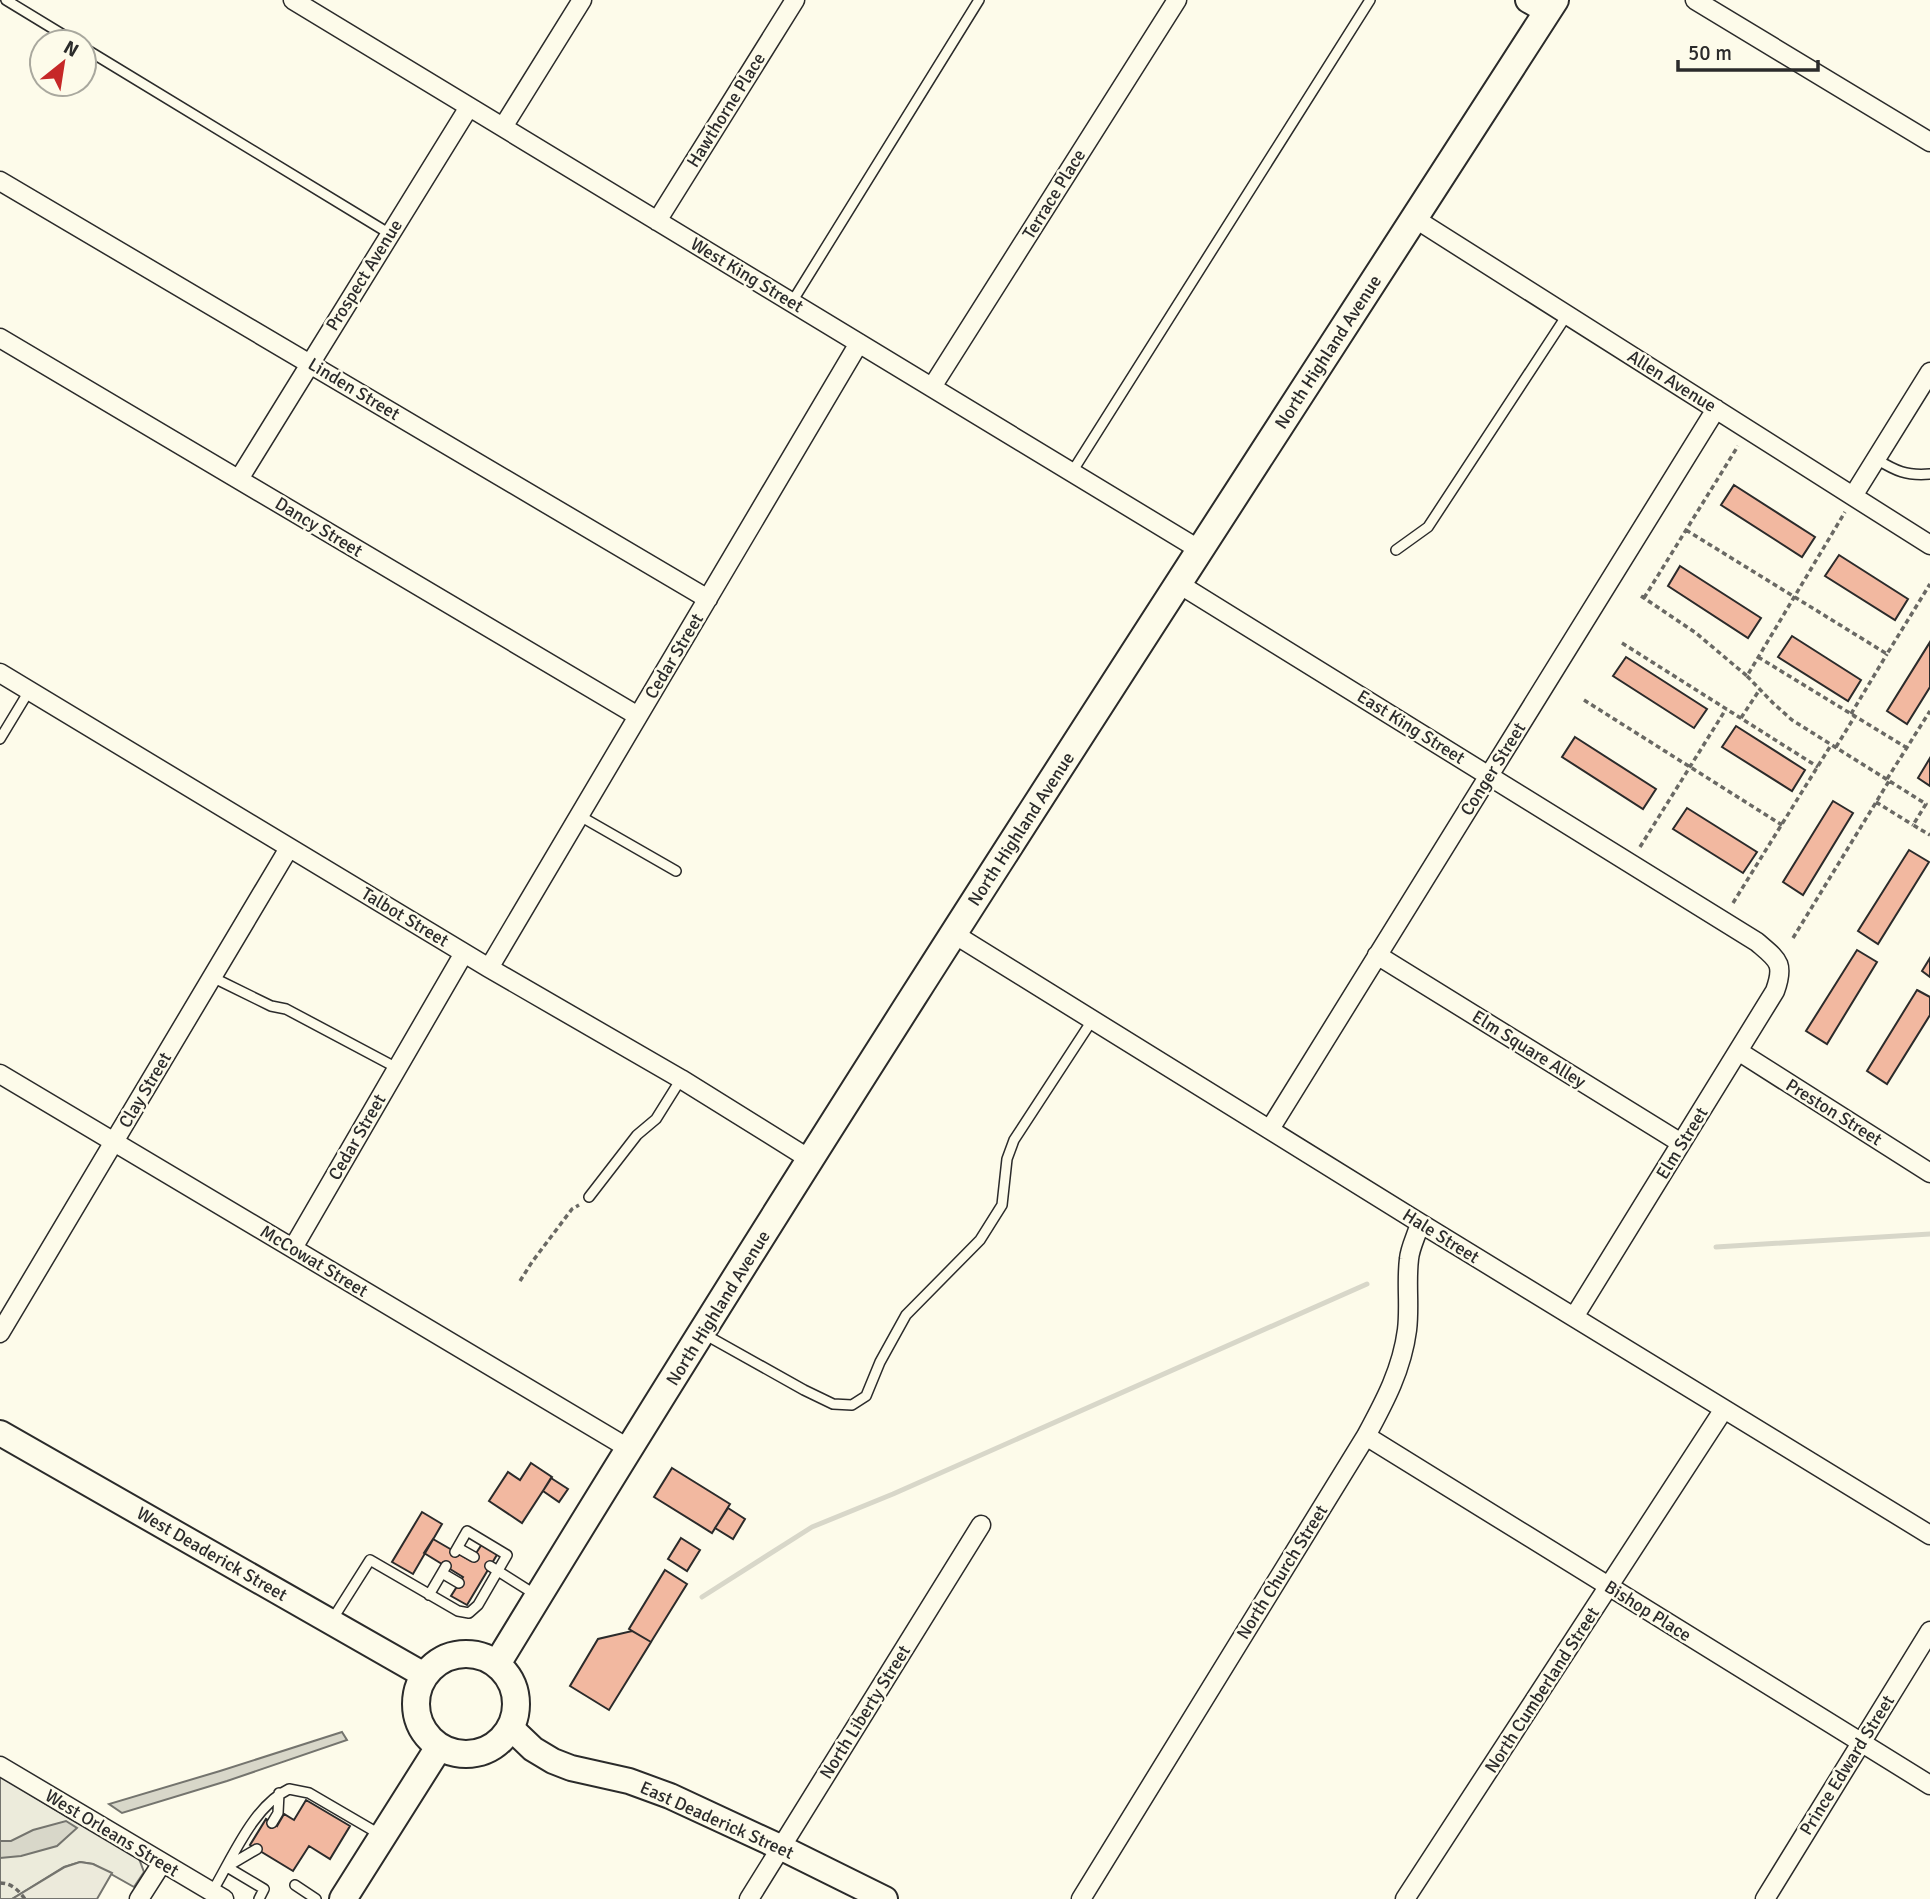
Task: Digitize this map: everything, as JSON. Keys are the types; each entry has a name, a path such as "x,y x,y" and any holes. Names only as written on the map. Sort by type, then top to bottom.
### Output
{"main road":[{"name":"North Highland Avenue","path":"497,1664 628,1448 1414,218 1543,4"},
{"path":"467,1653 483,1656 497,1664 509,1677 516,1693 516,1711 511,1728 501,1741 487,1751 471,1755 454,1754 439,1747 426,1736 418,1722 415,1706 417,1690 424,1675 436,1663 450,1656 467,1653"},
{"path":"343,1899 439,1747"}],"street":[{"name":"West King Street","path":"293,0 1200,551"},
{"path":"503,127 582,0"},
{"name":"Hawthorne Place","path":"656,220 795,0"},
{"name":"Terrace Place","path":"932,387 1177,0"},
{"path":"1695,0 1930,142"},
{"name":"Prospect Avenue","path":"239,479 469,107"},
{"name":"Linden Street","path":"0,181 708,599"},
{"name":"Allen Avenue","path":"1414,218 1716,409 1849,504 1930,545"},
{"name":"Dancy Street","path":"0,338 638,716"},
{"name":"Cedar Street","path":"489,968 859,344"},
{"path":"1849,504 1930,372"},
{"name":"Conger Street","path":"1270,1129 1716,409"},
{"name":"East King Street","path":"1179,583 1758,942 1780,965"},
{"name":"Talbot Street","path":"0,673 489,968 681,1079 811,1160"},
{"name":"Clay Street","path":"0,1333 289,848"},
{"name":"Hale Street","path":"954,934 1930,1535"},
{"name":"Cedar Street","path":"293,1248 464,953"},
{"name":"Elm Square Alley","path":"1377,955 1681,1143"},
{"name":"Elm Street","path":"1574,1317 1775,991 1781,976 1780,965"},
{"name":"Preston Street","path":"1738,1051 1930,1173"},
{"name":"McCowat Street","path":"0,1074 628,1448"},
{"name":"North Church Street","path":"1081,1899 1390,1393 1407,1331 1409,1258 1420,1223"},
{"name":"North Cumberland Street","path":"1405,1899 1724,1409"},
{"name":"West Deaderick Street","path":"0,1433 424,1675"},
{"name":"Bishop Place","path":"1366,1436 1930,1785"},
{"name":"North Liberty Street","path":"749,1899 981,1525"},
{"name":"Prince Edward Street","path":"1765,1899 1930,1632"},
{"name":"East Deaderick Street","path":"511,1728 533,1749 553,1761 570,1768 628,1781 670,1796 885,1899"},
{"name":"West Orleans Street","path":"0,1766 218,1895"},
{"path":"139,1899 162,1863"}],"lane":[{"path":"6,0 52,28"},
{"path":"792,302 979,0"},
{"path":"1072,472 1370,0"},
{"path":"98,57 390,234"},
{"path":"1396,550 1428,527 1567,315"},
{"path":"1876,459 1898,472 1930,474"},
{"path":"0,739 29,691"},
{"path":"580,816 676,872"},
{"path":"212,977 271,1006 286,1009 397,1069"},
{"path":"703,1333 833,1404 852,1405 866,1396 880,1362 906,1315 980,1240 1002,1205 1007,1159 1014,1140 1093,1019"},
{"path":"589,1197 637,1135 656,1119 681,1079"},
{"path":"331,1622 370,1560 458,1611 469,1613 478,1605 479,1594 494,1569 507,1555 467,1531 456,1550 474,1557"},
{"path":"494,1569 538,1596"},
{"path":"429,1595 444,1570 459,1583"},
{"path":"218,1895 227,1867 253,1822 267,1803 289,1789 309,1793 383,1836"},
{"path":"272,1823 278,1813 279,1794"},
{"path":"227,1867 257,1849"},
{"path":"227,1867 264,1889 258,1899"},
{"path":"295,1885 316,1899"}],"path":[{"path":"1738,446 1642,597 1696,633 1747,676 1792,720 1926,804 1913,825"},
{"path":"1747,676 1849,504"},
{"path":"1686,530 1887,654"},
{"path":"1836,747 1887,654 1930,584"},
{"path":"1622,643 1818,767"},
{"path":"1758,657 1907,748"},
{"path":"1741,718 1760,689"},
{"path":"1584,700 1782,825"},
{"path":"1640,847 1726,709"},
{"path":"1793,938 1930,711"},
{"path":"1734,903 1831,744"},
{"path":"1876,802 1930,835"},
{"path":"520,1281 572,1209 589,1197"},
{"path":"0,1884 5,1883 17,1889 25,1899"}],"shaded area":[{"path":"342,1732 347,1740 227,1781 122,1813 109,1804 220,1771"},
{"path":"0,1776 138,1856 144,1872 134,1887 93,1864 80,1862 64,1867 12,1899 0,1899"},
{"path":"66,1821 77,1828 57,1846 21,1856 0,1858 0,1841 11,1841 33,1830"},
{"path":"80,1862 93,1864 112,1873 97,1899 12,1899 65,1867"}],"building":[{"path":"1734,485 1815,537 1802,557 1721,505"},
{"path":"1839,555 1908,599 1895,620 1825,576"},
{"path":"1680,566 1761,618 1748,638 1668,586"},
{"path":"1792,636 1861,680 1848,701 1778,657"},
{"path":"1930,642 1930,687 1907,724 1887,711"},
{"path":"1626,657 1707,709 1694,728 1613,676"},
{"path":"1736,726 1805,770 1792,791 1722,747"},
{"path":"1575,737 1656,789 1643,809 1562,757"},
{"path":"1930,758 1930,786 1918,778"},
{"path":"1833,801 1853,813 1803,895 1783,882"},
{"path":"1687,808 1757,852 1743,873 1673,829"},
{"path":"1909,850 1929,862 1878,944 1858,931"},
{"path":"1857,950 1877,962 1827,1044 1806,1031"},
{"path":"1930,958 1930,977 1922,971"},
{"path":"1917,990 1930,997 1930,1015 1887,1084 1867,1071"},
{"path":"531,1463 552,1477 522,1523 489,1501 508,1472 520,1480"},
{"path":"672,1468 730,1504 712,1533 654,1497"},
{"path":"551,1478 568,1489 559,1502 543,1491"},
{"path":"728,1508 745,1519 733,1539 715,1528"},
{"path":"422,1512 442,1524 413,1574 392,1562"},
{"path":"681,1538 700,1550 687,1571 668,1559"},
{"path":"433,1539 471,1561 482,1544 498,1553 467,1605 451,1596 463,1577 424,1553"},
{"path":"665,1570 687,1584 651,1642 629,1629"},
{"path":"632,1631 651,1642 609,1710 570,1686 598,1639"},
{"path":"306,1800 350,1826 330,1859 309,1846 293,1871 250,1845 266,1819 277,1826 284,1814 294,1820"}],"waterway":[{"path":"1716,1247 1930,1234"},
{"path":"702,1597 812,1527 893,1494 1367,1284"}]}
